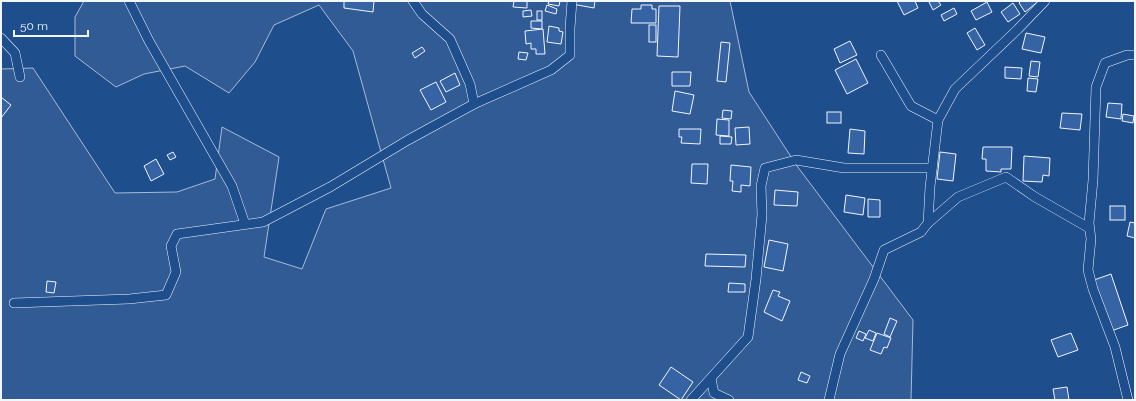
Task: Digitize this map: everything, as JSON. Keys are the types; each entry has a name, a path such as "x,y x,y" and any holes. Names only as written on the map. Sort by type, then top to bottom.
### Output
{"street":[{"path":"128,1 149,41 232,186 245,224"},
{"path":"413,1 422,14 450,39 470,84 474,104"},
{"path":"14,303 129,299 166,295 176,272 171,246 177,234 263,222 330,187 408,140 474,104 551,70 570,55 572,1"},
{"path":"928,223 932,168 938,120 955,89 1045,1"},
{"path":"1,38 15,53 20,77"},
{"path":"881,55 911,106 938,120"},
{"path":"1128,400 1115,347 1093,289 1088,270 1091,239 1089,223 1093,180 1096,87 1105,63 1127,55 1135,55"},
{"path":"691,400 748,336 756,278 762,216 761,186 765,168 796,160 844,168 932,168"},
{"path":"829,400 840,354 874,279 884,250 921,232 928,223 958,197 1006,177 1035,197 1089,228"},
{"path":"711,379 714,393 729,400"}],"shaded area":[{"path":"84,1 730,1 749,92 797,166 913,320 911,400 1,400 1,69 33,68 115,193 177,192 215,179 222,127 279,157 264,257 302,269 326,209 391,188 353,51 319,5 274,25 255,62 229,93 185,66 144,74 116,87 75,56 75,17"}],"building":[{"path":"344,1 374,1 373,12 344,8"},
{"path":"514,1 527,1 527,8 513,7"},
{"path":"549,1 560,1 559,6 548,4"},
{"path":"573,1 595,1 594,8 572,4"},
{"path":"897,1 915,1 918,8 904,15"},
{"path":"938,1 941,5 933,10 929,2"},
{"path":"1021,1 1039,1 1025,12 1019,3"},
{"path":"987,2 992,12 976,20 971,11"},
{"path":"1013,3 1020,14 1008,22 1001,12"},
{"path":"547,5 557,9 556,14 545,11"},
{"path":"641,5 652,5 652,9 656,9 656,23 631,23 632,9 641,9"},
{"path":"659,6 680,6 678,57 657,56"},
{"path":"954,8 957,14 944,21 941,15"},
{"path":"531,10 532,16 523,17 523,11"},
{"path":"537,11 542,11 542,20 537,20"},
{"path":"531,21 542,21 542,29 531,28"},
{"path":"649,25 656,25 656,42 649,42"},
{"path":"549,26 559,28 559,31 563,32 561,44 547,42"},
{"path":"975,28 985,45 977,50 967,33"},
{"path":"543,29 545,54 536,54 536,49 531,49 531,43 526,44 525,31"},
{"path":"1026,33 1045,37 1041,53 1022,49"},
{"path":"850,41 857,55 840,63 834,49"},
{"path":"721,42 730,43 726,82 717,81"},
{"path":"422,47 425,51 415,58 412,53"},
{"path":"519,52 528,53 526,60 518,59"},
{"path":"856,59 868,83 847,94 835,70"},
{"path":"1031,61 1040,62 1038,77 1029,76"},
{"path":"1005,67 1022,68 1021,79 1005,78"},
{"path":"672,72 691,72 690,86 672,86"},
{"path":"455,73 460,85 446,92 440,81"},
{"path":"1028,78 1038,79 1036,92 1027,91"},
{"path":"436,82 446,102 431,110 420,90"},
{"path":"675,91 694,95 690,114 672,111"},
{"path":"1,97 11,105 1,118"},
{"path":"1108,103 1122,104 1121,119 1106,117"},
{"path":"723,110 732,111 731,119 722,118"},
{"path":"827,112 841,112 841,123 827,123"},
{"path":"1062,113 1082,114 1080,130 1060,128"},
{"path":"1123,114 1134,116 1133,123 1122,121"},
{"path":"717,119 729,120 729,136 716,135"},
{"path":"749,127 750,144 736,145 735,128"},
{"path":"679,129 701,129 700,144 681,143 682,137 679,137"},
{"path":"850,129 865,131 864,154 848,153"},
{"path":"720,136 732,137 731,144 720,144"},
{"path":"983,147 1012,147 1011,169 1001,169 1001,172 986,171 986,159 982,159"},
{"path":"173,152 176,157 170,160 167,155"},
{"path":"940,152 956,154 953,181 937,179"},
{"path":"1024,156 1050,158 1049,176 1043,175 1042,182 1023,181"},
{"path":"156,159 164,174 151,181 144,166"},
{"path":"692,164 708,164 707,184 691,183"},
{"path":"731,165 751,167 750,186 741,185 741,192 732,191 733,181 730,181"},
{"path":"775,190 798,192 797,206 774,205"},
{"path":"846,195 865,198 863,215 844,212"},
{"path":"868,199 880,200 880,217 868,217"},
{"path":"1110,206 1125,206 1125,220 1110,220"},
{"path":"1130,222 1135,223 1135,238 1127,236"},
{"path":"769,240 788,244 783,271 764,267"},
{"path":"706,254 746,255 745,267 705,266"},
{"path":"1111,274 1128,325 1111,331 1094,280"},
{"path":"47,281 56,282 54,293 46,292"},
{"path":"729,283 745,284 745,292 728,292"},
{"path":"773,290 780,292 778,296 790,301 782,321 764,312"},
{"path":"890,318 897,321 890,337 884,334"},
{"path":"869,330 876,333 873,341 865,338"},
{"path":"859,331 866,334 863,341 856,338"},
{"path":"877,333 891,338 887,348 884,347 881,354 870,350"},
{"path":"1071,333 1078,350 1058,357 1051,340"},
{"path":"671,367 693,382 681,400 659,385"},
{"path":"801,372 810,376 807,383 798,380"},
{"path":"1067,387 1069,400 1055,400 1053,389"}]}
